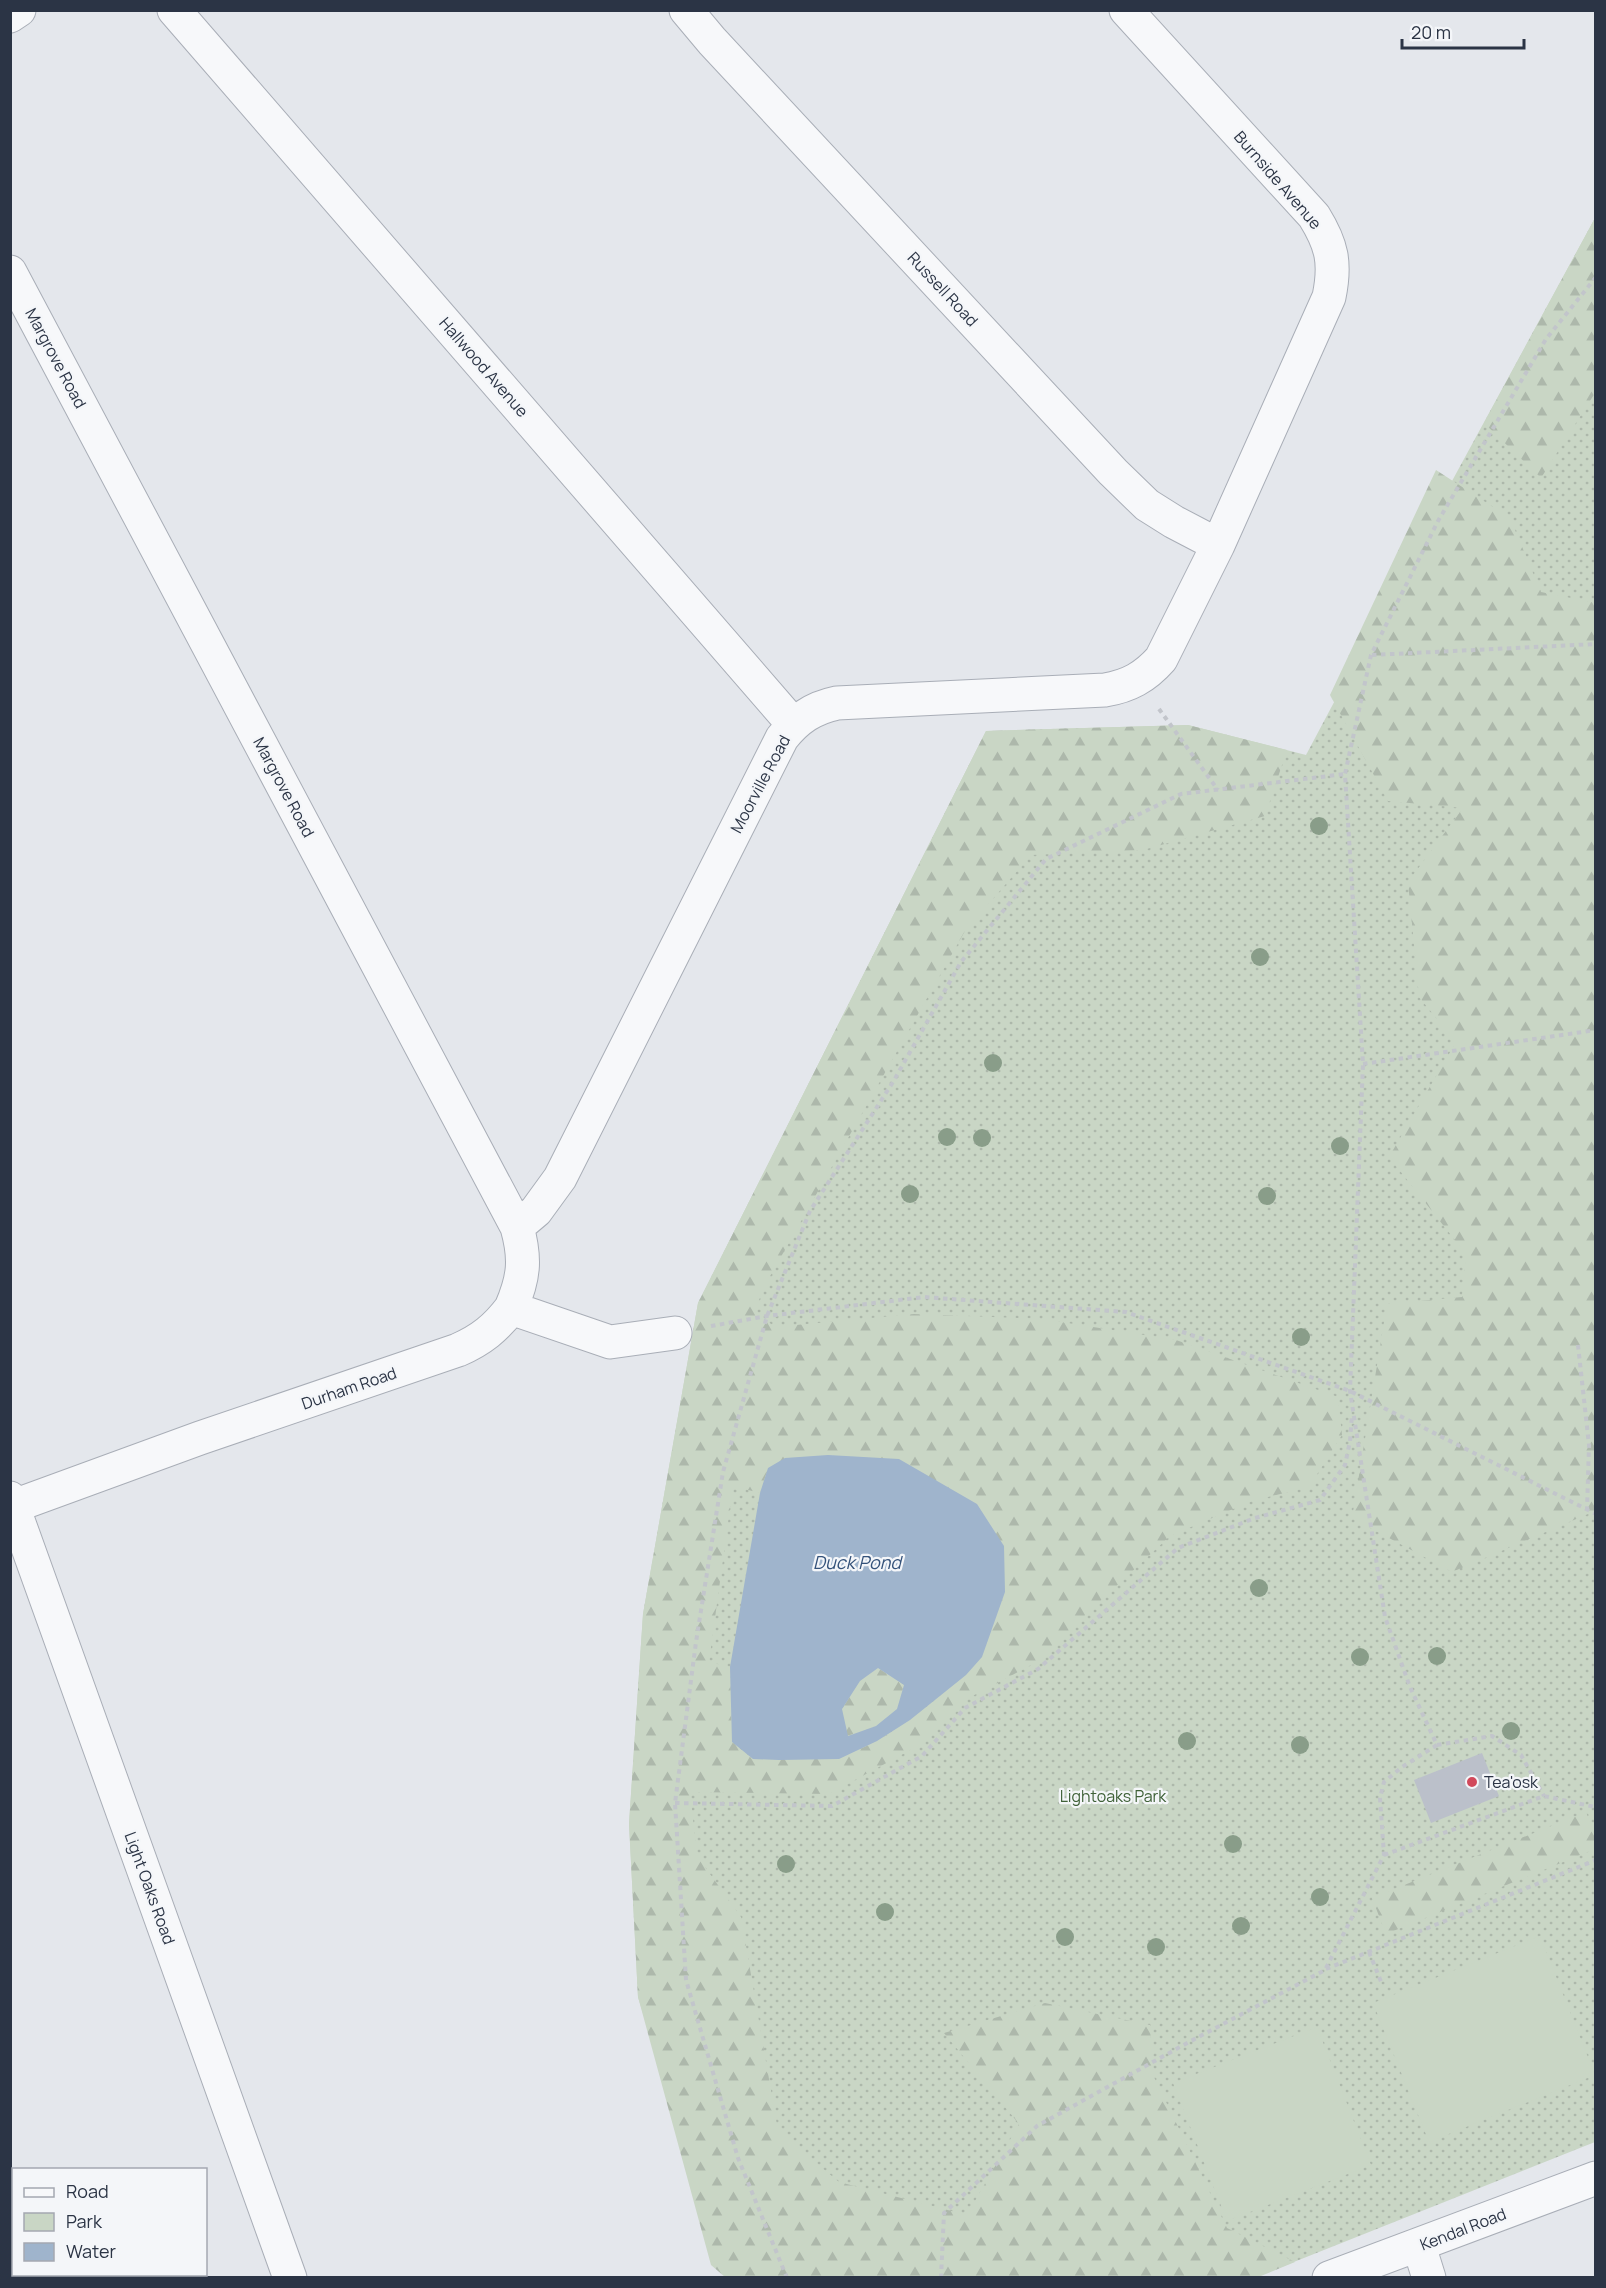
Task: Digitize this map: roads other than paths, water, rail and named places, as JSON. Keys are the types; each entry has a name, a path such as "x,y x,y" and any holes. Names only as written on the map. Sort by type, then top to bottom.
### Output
{"street":[{"path":"10,16 19,10"},
{"name":"Hallwood Avenue","path":"174,10 793,724"},
{"name":"Russell Road","path":"686,10 1113,472 1147,504 1174,522 1218,545"},
{"name":"Burnside Avenue","path":"1126,10 1314,216 1326,234 1332,256 1333,276 1329,297 1218,545"},
{"name":"Margrove Road","path":"10,272 517,1227 523,1247 524,1267 511,1308"},
{"name":"Moorville Road","path":"517,1227 536,1211 560,1178 782,738 793,724 821,706 837,703 1105,690 1123,687 1151,671 1161,659 1218,545"},
{"path":"511,1308 610,1342 675,1333"},
{"name":"Durham Road","path":"12,1502 458,1350 479,1341 488,1334 511,1308"},
{"name":"Light Oaks Road","path":"12,1502 290,2277"},
{"name":"Kendal Road","path":"1329,2277 1419,2246 1596,2178"},
{"path":"1419,2246 1430,2277"}],"water":[{"name":"Duck Pond","path":"828,1455 899,1459 977,1504 1004,1546 1005,1592 982,1657 966,1675 910,1720 877,1741 839,1759 753,1759 732,1742 730,1667 760,1493 768,1468 785,1458","holes":["878,1668 904,1685 897,1709 876,1726 848,1736 842,1709 860,1681"]}],"place":[{"name":"Tea'osk","path":"1472,1782"}],"park label":[{"name":"Lightoaks Park","path":"1113,1796"}]}
